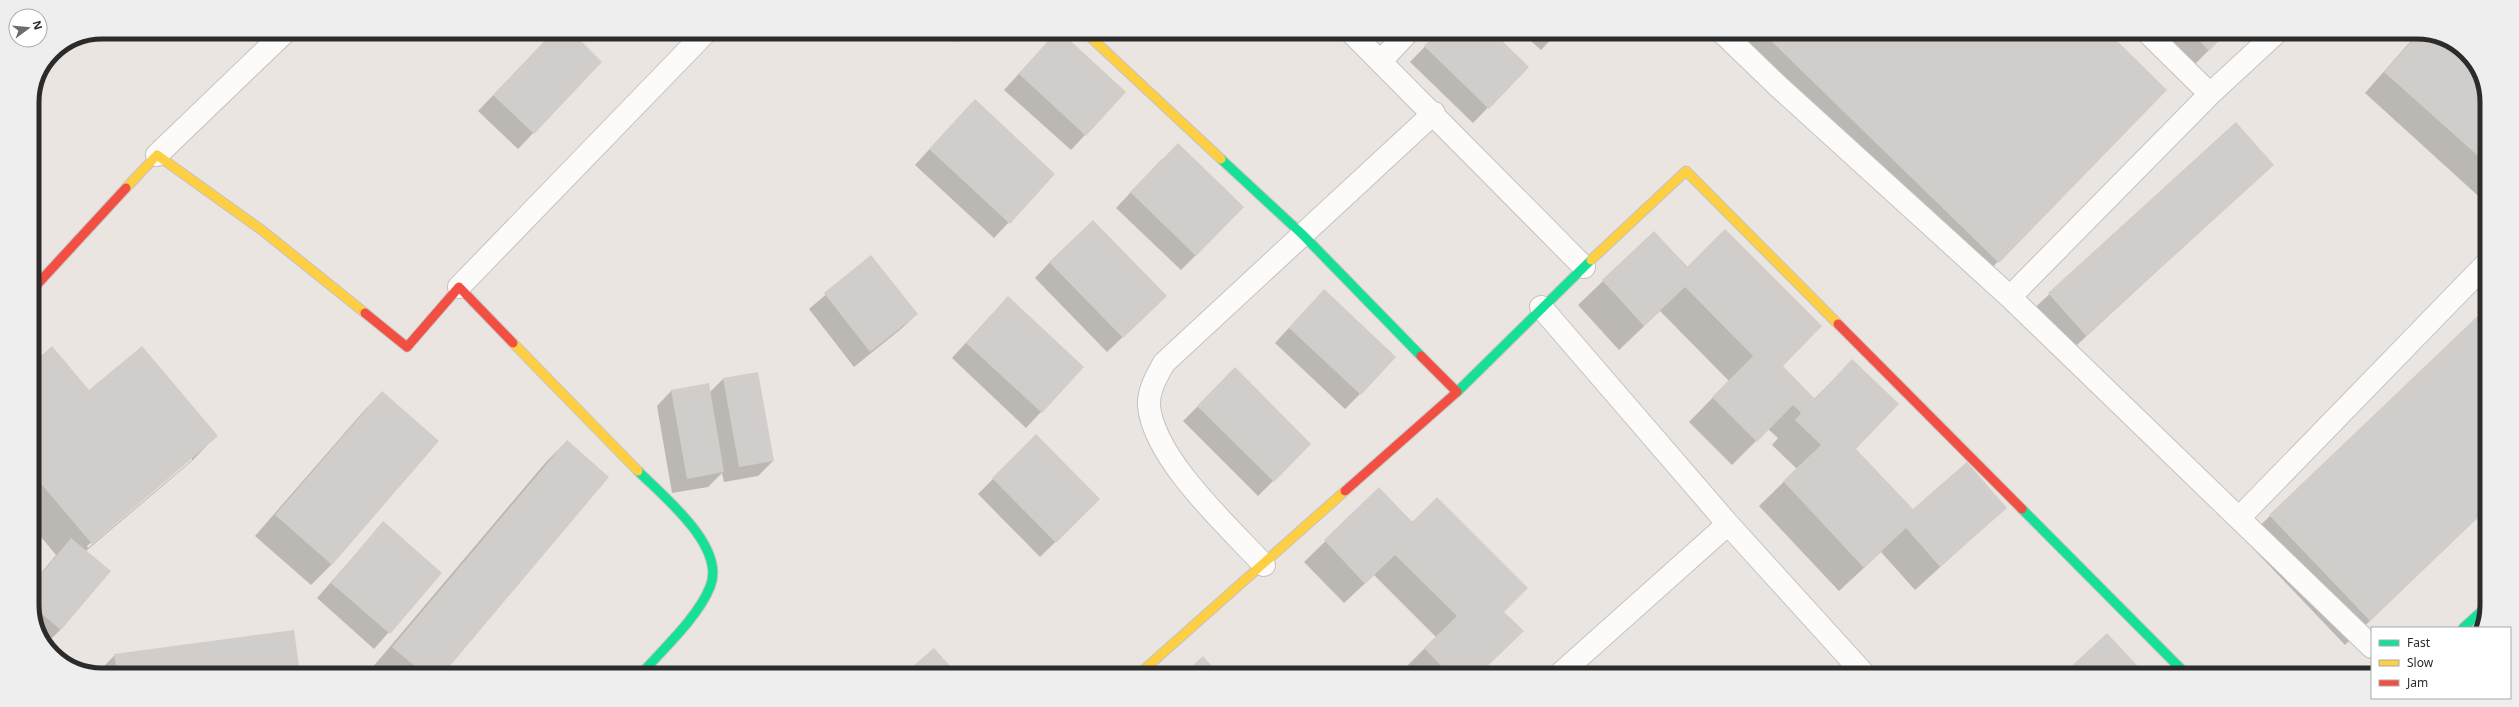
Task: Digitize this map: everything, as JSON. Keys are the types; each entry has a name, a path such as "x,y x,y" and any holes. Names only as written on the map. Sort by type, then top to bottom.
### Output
{"street":[{"path":"39,282 157,155 278,39"},
{"path":"157,155 263,232 407,347 459,287 699,39"},
{"path":"1092,39 1303,235 1457,392"},
{"path":"1358,39 1434,113 1584,266"},
{"path":"1382,61 1402,39"},
{"path":"1729,39 1779,87 2010,296 2371,646"},
{"path":"2154,39 2210,94"},
{"path":"2010,296 2210,94 2270,39"},
{"path":"1264,565 1170,460 1157,438 1149,405 1153,383 1164,363 1434,113"},
{"path":"1146,668 1264,565 1457,392 1541,307 1686,171 2180,668"},
{"path":"2239,518 2480,270"},
{"path":"459,287 688,522 699,534 708,549 712,564 711,586 698,606 646,668"},
{"path":"1541,307 1728,524 1859,668"},
{"path":"1567,668 1728,524"},
{"path":"2464,627 2479,614"}],"building":[{"path":"546,39 579,39 602,62 534,134 493,95"},
{"path":"1050,39 1069,39 1126,92 1086,136 1019,74"},
{"path":"1431,39 1500,39 1529,67 1489,109 1424,46"},
{"path":"1769,39 2115,39 2167,90 1999,263"},
{"path":"2198,39 2221,39 2209,51"},
{"path":"2414,39 2433,41 2445,45 2459,55 2474,74 2479,90 2480,158 2384,72"},
{"path":"975,99 1055,174 1010,224 929,149"},
{"path":"2236,122 2274,165 2086,336 2048,293"},
{"path":"1178,143 1244,207 1196,256 1130,192"},
{"path":"1093,220 1167,296 1123,338 1049,262"},
{"path":"1725,229 1822,326 1783,366 1815,399 1852,359 1899,404 1856,449 1913,509 1967,462 2007,508 1940,567 1906,528 1864,568 1783,481 1821,445 1795,420 1801,413 1793,405 1757,442 1712,397 1753,356 1685,287 1644,326 1602,280 1654,231 1687,267"},
{"path":"871,255 918,314 870,352 824,293"},
{"path":"1324,289 1396,357 1361,395 1289,328"},
{"path":"1008,296 1084,367 1042,413 966,343"},
{"path":"2480,314 2480,516 2370,621 2269,515"},
{"path":"52,346 89,390 142,346 218,436 92,544 39,481 39,358"},
{"path":"1235,367 1311,444 1274,482 1197,406"},
{"path":"758,372 774,461 739,467 723,378"},
{"path":"709,383 724,472 687,479 671,390"},
{"path":"382,391 439,441 332,565 275,515"},
{"path":"1036,434 1100,499 1056,543 992,478"},
{"path":"567,440 609,477 448,668 417,668 392,647"},
{"path":"1379,487 1412,522 1437,497 1528,588 1504,612 1524,631 1485,668 1443,668 1424,648 1457,616 1395,555 1365,584 1324,540"},
{"path":"383,521 442,573 390,634 331,583"},
{"path":"71,538 111,571 61,630 40,612 39,577"},
{"path":"294,630 299,668 116,668 114,654"},
{"path":"2107,633 2140,668 2070,668"},
{"path":"934,648 952,668 911,668"},
{"path":"1203,656 1214,668 1190,668"}],"traffic: fast":[{"path":"1221,159 1303,235 1421,356"},
{"path":"1457,392 1591,260"},
{"path":"638,471 690,523 701,539 709,556 713,572 710,587 697,610 680,632 647,668"},
{"path":"2022,509 2180,668"},
{"path":"2464,627 2479,614"}],"traffic: slow":[{"path":"1092,39 1221,159"},
{"path":"126,188 157,155 263,231 365,313"},
{"path":"1591,260 1686,171 1838,324"},
{"path":"513,343 638,471"},
{"path":"1146,668 1345,491"}],"traffic: jam":[{"path":"39,282 126,188"},
{"path":"365,313 407,347 459,287 513,343"},
{"path":"1838,324 2022,509"},
{"path":"1345,491 1457,392 1421,356"}]}
